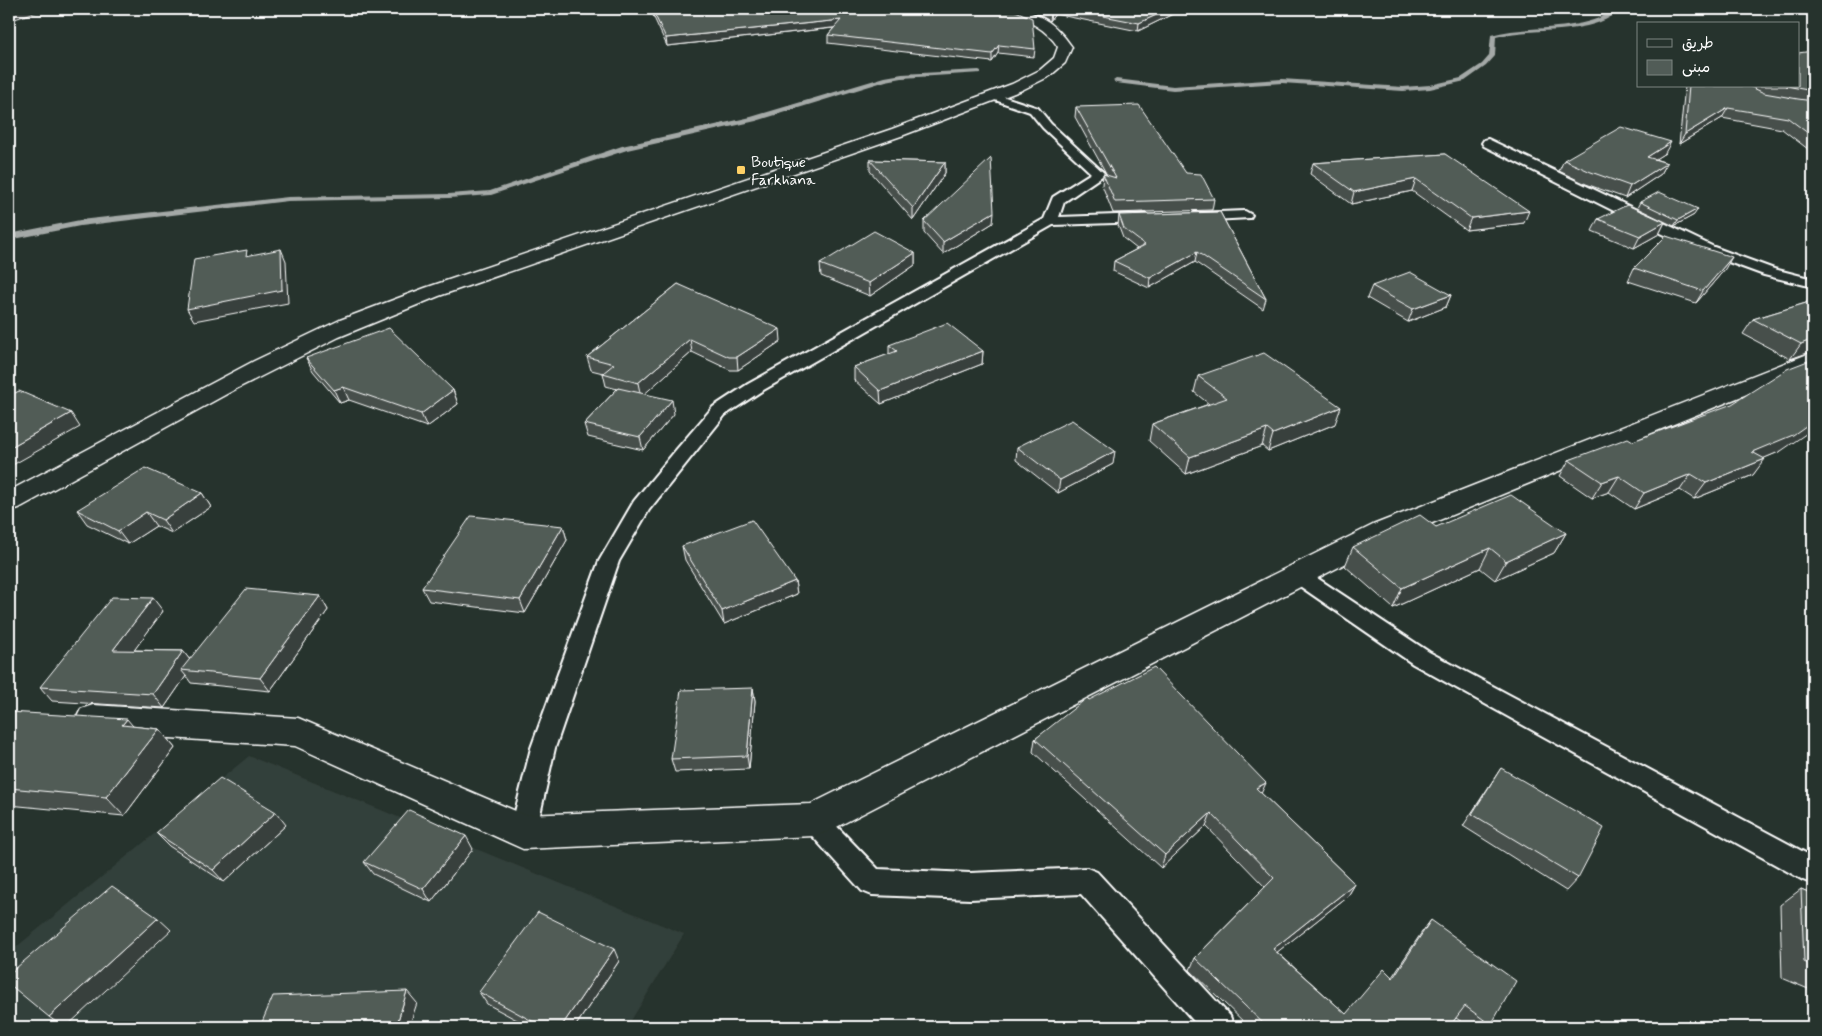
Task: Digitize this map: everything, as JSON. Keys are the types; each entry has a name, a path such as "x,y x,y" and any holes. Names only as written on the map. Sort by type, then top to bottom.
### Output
{"street":[{"path":"9,502 300,347 359,320 432,292 898,132 993,96 1045,73 1060,60 1065,47 1058,34 1023,10"},
{"path":"59,717 298,732 523,832 814,820 1383,532 1813,359"}],"lane":[{"path":"993,96 1034,110 1047,126 1099,174 1058,200 1050,221"},
{"path":"1488,143 1722,257 1752,268 1813,283"},
{"path":"1176,217 1244,215"},
{"path":"523,832 543,748 610,561 641,506 719,411 754,388 1050,221 1157,218"},
{"path":"1298,575 1421,658 1813,871"},
{"path":"814,820 872,882 970,886 1087,882 1219,1027"}],"shaded area":[{"path":"249,756 684,934 627,1027 9,1027 9,953"}],"building":[{"path":"652,9 1011,9 1032,18 1035,49 999,45 992,54 828,35 841,20 666,38"},
{"path":"1043,9 1054,9 1051,13"},
{"path":"1068,9 1169,9 1139,23"},
{"path":"1813,51 1813,91 1797,88 1800,88 1800,53"},
{"path":"1689,88 1753,88 1764,93 1813,101 1813,137 1788,118 1728,108 1685,134"},
{"path":"1139,105 1186,173 1201,174 1214,199 1115,202 1103,174 1116,178 1076,107"},
{"path":"1621,127 1671,142 1647,157 1667,163 1630,186 1564,160"},
{"path":"1445,154 1529,211 1471,218 1416,179 1354,192 1313,163"},
{"path":"991,158 994,212 943,242 924,221"},
{"path":"870,160 945,162 913,208"},
{"path":"1659,192 1698,209 1678,220 1640,202"},
{"path":"1627,205 1665,222 1640,236 1598,219"},
{"path":"1220,212 1266,299 1197,252 1150,278 1114,261 1145,245 1124,229 1119,215"},
{"path":"874,231 915,253 869,283 820,264"},
{"path":"1666,236 1732,257 1703,291 1634,268"},
{"path":"281,249 282,290 187,309 194,259 247,250 246,256"},
{"path":"1410,272 1451,295 1413,309 1372,286"},
{"path":"678,284 780,329 737,357 729,357 690,339 638,383 603,373 614,364 587,357"},
{"path":"1813,295 1813,339 1801,344 1753,319 1806,303"},
{"path":"947,323 983,351 880,391 854,367 897,351 889,345"},
{"path":"389,328 453,390 421,414 343,387 334,390 306,358"},
{"path":"1264,353 1341,407 1273,434 1267,429 1190,457 1152,424 1227,398 1198,376"},
{"path":"1813,359 1813,421 1793,435 1752,452 1765,459 1706,483 1691,474 1644,493 1619,476 1602,482 1569,460 1628,438 1633,441 1732,404 1787,369"},
{"path":"618,388 672,400 640,437 584,424"},
{"path":"19,391 71,413 9,448 9,396"},
{"path":"1072,420 1115,451 1060,480 1017,447"},
{"path":"145,468 202,493 163,520 146,512 118,531 77,510"},
{"path":"1511,495 1566,533 1506,561 1490,548 1402,588 1353,547 1420,515 1436,527"},
{"path":"471,516 563,526 520,600 422,588"},
{"path":"752,520 795,581 722,611 682,546"},
{"path":"246,589 320,596 260,678 181,670"},
{"path":"112,597 153,598 113,650 183,651 153,694 40,687"},
{"path":"1154,667 1266,783 1256,788 1355,884 1273,949 1346,1014 1384,969 1393,978 1431,920 1516,981 1491,1025 1465,1006 1449,1027 1267,1027 1195,958 1274,878 1211,813 1165,855 1035,739 1087,698 1089,700"},
{"path":"753,688 747,756 671,759 681,690"},
{"path":"9,712 127,719 122,725 159,729 106,797 9,788"},
{"path":"1501,768 1604,828 1578,878 1472,814"},
{"path":"220,778 276,812 213,870 156,833"},
{"path":"409,810 466,836 423,889 364,862"},
{"path":"112,886 158,918 49,1017 9,984 9,974"},
{"path":"1801,889 1813,894 1813,966 1804,962"},
{"path":"538,912 614,949 561,1027 543,1027 479,992"},
{"path":"407,991 396,1027 260,1027 273,996"}],"waterway":[{"path":"1116,81 1173,88 1282,81 1403,89 1430,87 1463,80 1484,65 1492,56 1493,36 1507,32 1593,23 1607,17 1618,9"},
{"path":"9,237 80,223 288,199 449,196 491,193 625,148 753,119 885,79 902,76 979,72"}],"place":[{"name":"Boutique Farkhana","path":"741,170"}]}
